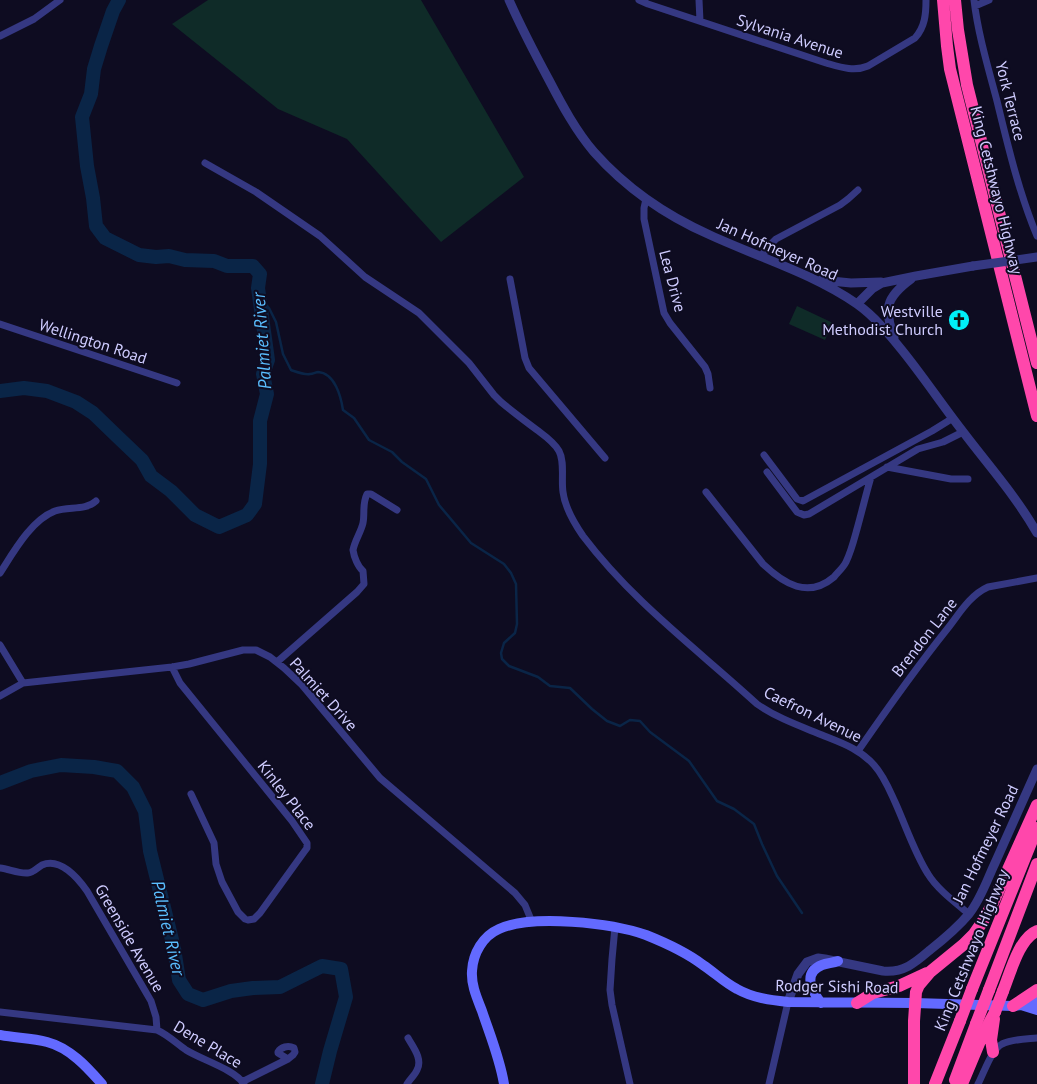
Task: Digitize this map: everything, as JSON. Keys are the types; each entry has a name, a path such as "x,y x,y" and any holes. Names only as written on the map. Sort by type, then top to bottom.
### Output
{"highway":[{"name":"King Cetshwayo Highway","path":"943,0 950,70 1037,416"},
{"name":"King Cetshwayo Highway","path":"955,0 961,57 967,85 1037,363"},
{"path":"914,1084 916,992 930,972 963,945 983,921 1037,805"},
{"name":"King Cetshwayo Highway","path":"935,1084 1037,828"},
{"name":"King Cetshwayo Highway","path":"953,1084 1037,864"},
{"path":"962,1084 983,1034 995,1012 1020,949 1030,934 1037,931"},
{"path":"856,1003 874,993 899,986 930,972"},
{"path":"1017,1006 1037,990"},
{"path":"993,1052 991,1040 995,1012"}],"main road":[{"name":"Rodger Sishi Road","path":"504,1084 475,990 472,977 473,960 480,945 487,936 504,927 532,922 567,921 627,929 643,934 697,961 729,985 762,999 820,1003 1017,1006"},
{"path":"820,1003 810,985 812,975 823,965 838,961"},
{"path":"1017,1006 1037,1000"},
{"path":"1017,1006 1037,1010"},
{"path":"0,1035 47,1042 57,1046 74,1056 102,1084"}],"street":[{"path":"0,36 34,19 60,0"},
{"name":"Jan Hofmeyer Road","path":"509,0 532,50 562,104 594,152 646,199 671,216 814,279 857,304 879,323 895,341 963,432 1012,493 1037,533"},
{"name":"Sylvania Avenue","path":"640,0 826,63 852,69 863,68 915,38 925,22 926,0"},
{"path":"699,0 700,21"},
{"path":"975,3 989,0"},
{"name":"York Terrace","path":"975,3 981,40 1004,128 1023,198 1037,236"},
{"name":"Caefron Avenue","path":"205,163 256,192 320,236 365,277 419,313 469,363 501,402 554,444 560,454 562,491 565,504 582,535 607,566 631,592 764,710 858,750 875,766 883,776 929,876 934,883 969,914"},
{"path":"761,256 776,239 840,204 858,190"},
{"name":"Lea Drive","path":"646,199 644,214 664,313 705,367 710,388"},
{"path":"857,304 872,289 888,282 973,266 1037,257"},
{"path":"895,341 888,322 890,300 898,290 916,276"},
{"path":"510,279 525,358 529,368 606,458"},
{"path":"814,279 866,284 888,282"},
{"name":"Wellington Road","path":"0,324 177,383"},
{"path":"764,455 801,501 891,454 953,418"},
{"path":"767,472 797,512 804,515 809,514 918,449 942,442 963,432"},
{"path":"887,467 951,478 968,478"},
{"path":"706,492 773,574 798,587 812,588 818,587 829,580 846,563 871,477"},
{"path":"277,662 364,584 363,571 360,569 353,550 364,520 364,506 367,494 371,494 397,510"},
{"path":"0,572 34,526 46,516 60,510 85,508 96,501"},
{"name":"Brendon Lane","path":"858,750 921,661 971,599 982,590 994,585 1037,578"},
{"path":"0,645 23,683"},
{"name":"Palmiet Drive","path":"0,696 23,683 172,667 250,649 264,653 302,685 380,778 515,893 525,904 532,922"},
{"name":"Kinley Place","path":"172,667 184,688 292,821 307,843 307,848 254,919 248,920 242,917 227,892 218,872 212,838 191,794"},
{"name":"Jan Hofmeyer Road","path":"788,1002 798,974 807,962 818,958 891,972 914,963 956,928 969,914 982,893 1037,769"},
{"name":"Greenside Avenue","path":"0,868 29,873 47,863 65,868 80,880 151,1001 156,1017 157,1030"},
{"path":"615,927 610,990 630,1084"},
{"path":"769,1084 788,1002"},
{"path":"0,1012 157,1030"},
{"name":"Dene Place","path":"157,1030 187,1050 232,1073 243,1083"},
{"path":"408,1038 420,1064 408,1084"},
{"path":"978,1084 997,1047 1005,1042 1037,1038"},
{"path":"243,1083 288,1059"}],"green space":[{"path":"208,0 421,0 524,177 441,242 347,139 278,109 172,24"},
{"path":"797,306 833,323 825,340 789,324"}],"waterway":[{"name":"Palmiet River","path":"0,391 24,388 47,391 76,402 93,413 142,460 151,476 171,491 195,515 219,527 247,515 255,504 260,464 260,421 267,394 263,374 268,360 258,288 260,274 253,266 227,266 214,261 139,255 105,238 96,226 82,117 91,94 94,69 101,46 113,11 119,0"},
{"path":"259,297 269,308 276,322 283,354 291,370 305,374 324,373 329,377 339,393 343,410 354,418 369,440 392,452 402,462 426,479 439,505 471,543 504,564 511,573 516,584 517,624 515,633 504,643 501,653 502,659 509,666 538,677 550,686 570,688 607,721 620,726 630,720 640,721 650,732 689,761 717,801 734,809 754,824 777,876 802,913"},
{"name":"Palmiet River","path":"0,783 31,771 61,765 94,767 117,771 133,787 145,811 150,851 174,948 179,980 188,994 203,1000 231,991 280,987 322,966 341,969 346,997 322,1084"}],"place":[{"name":"Westville Methodist Church","path":"959,320"}]}
